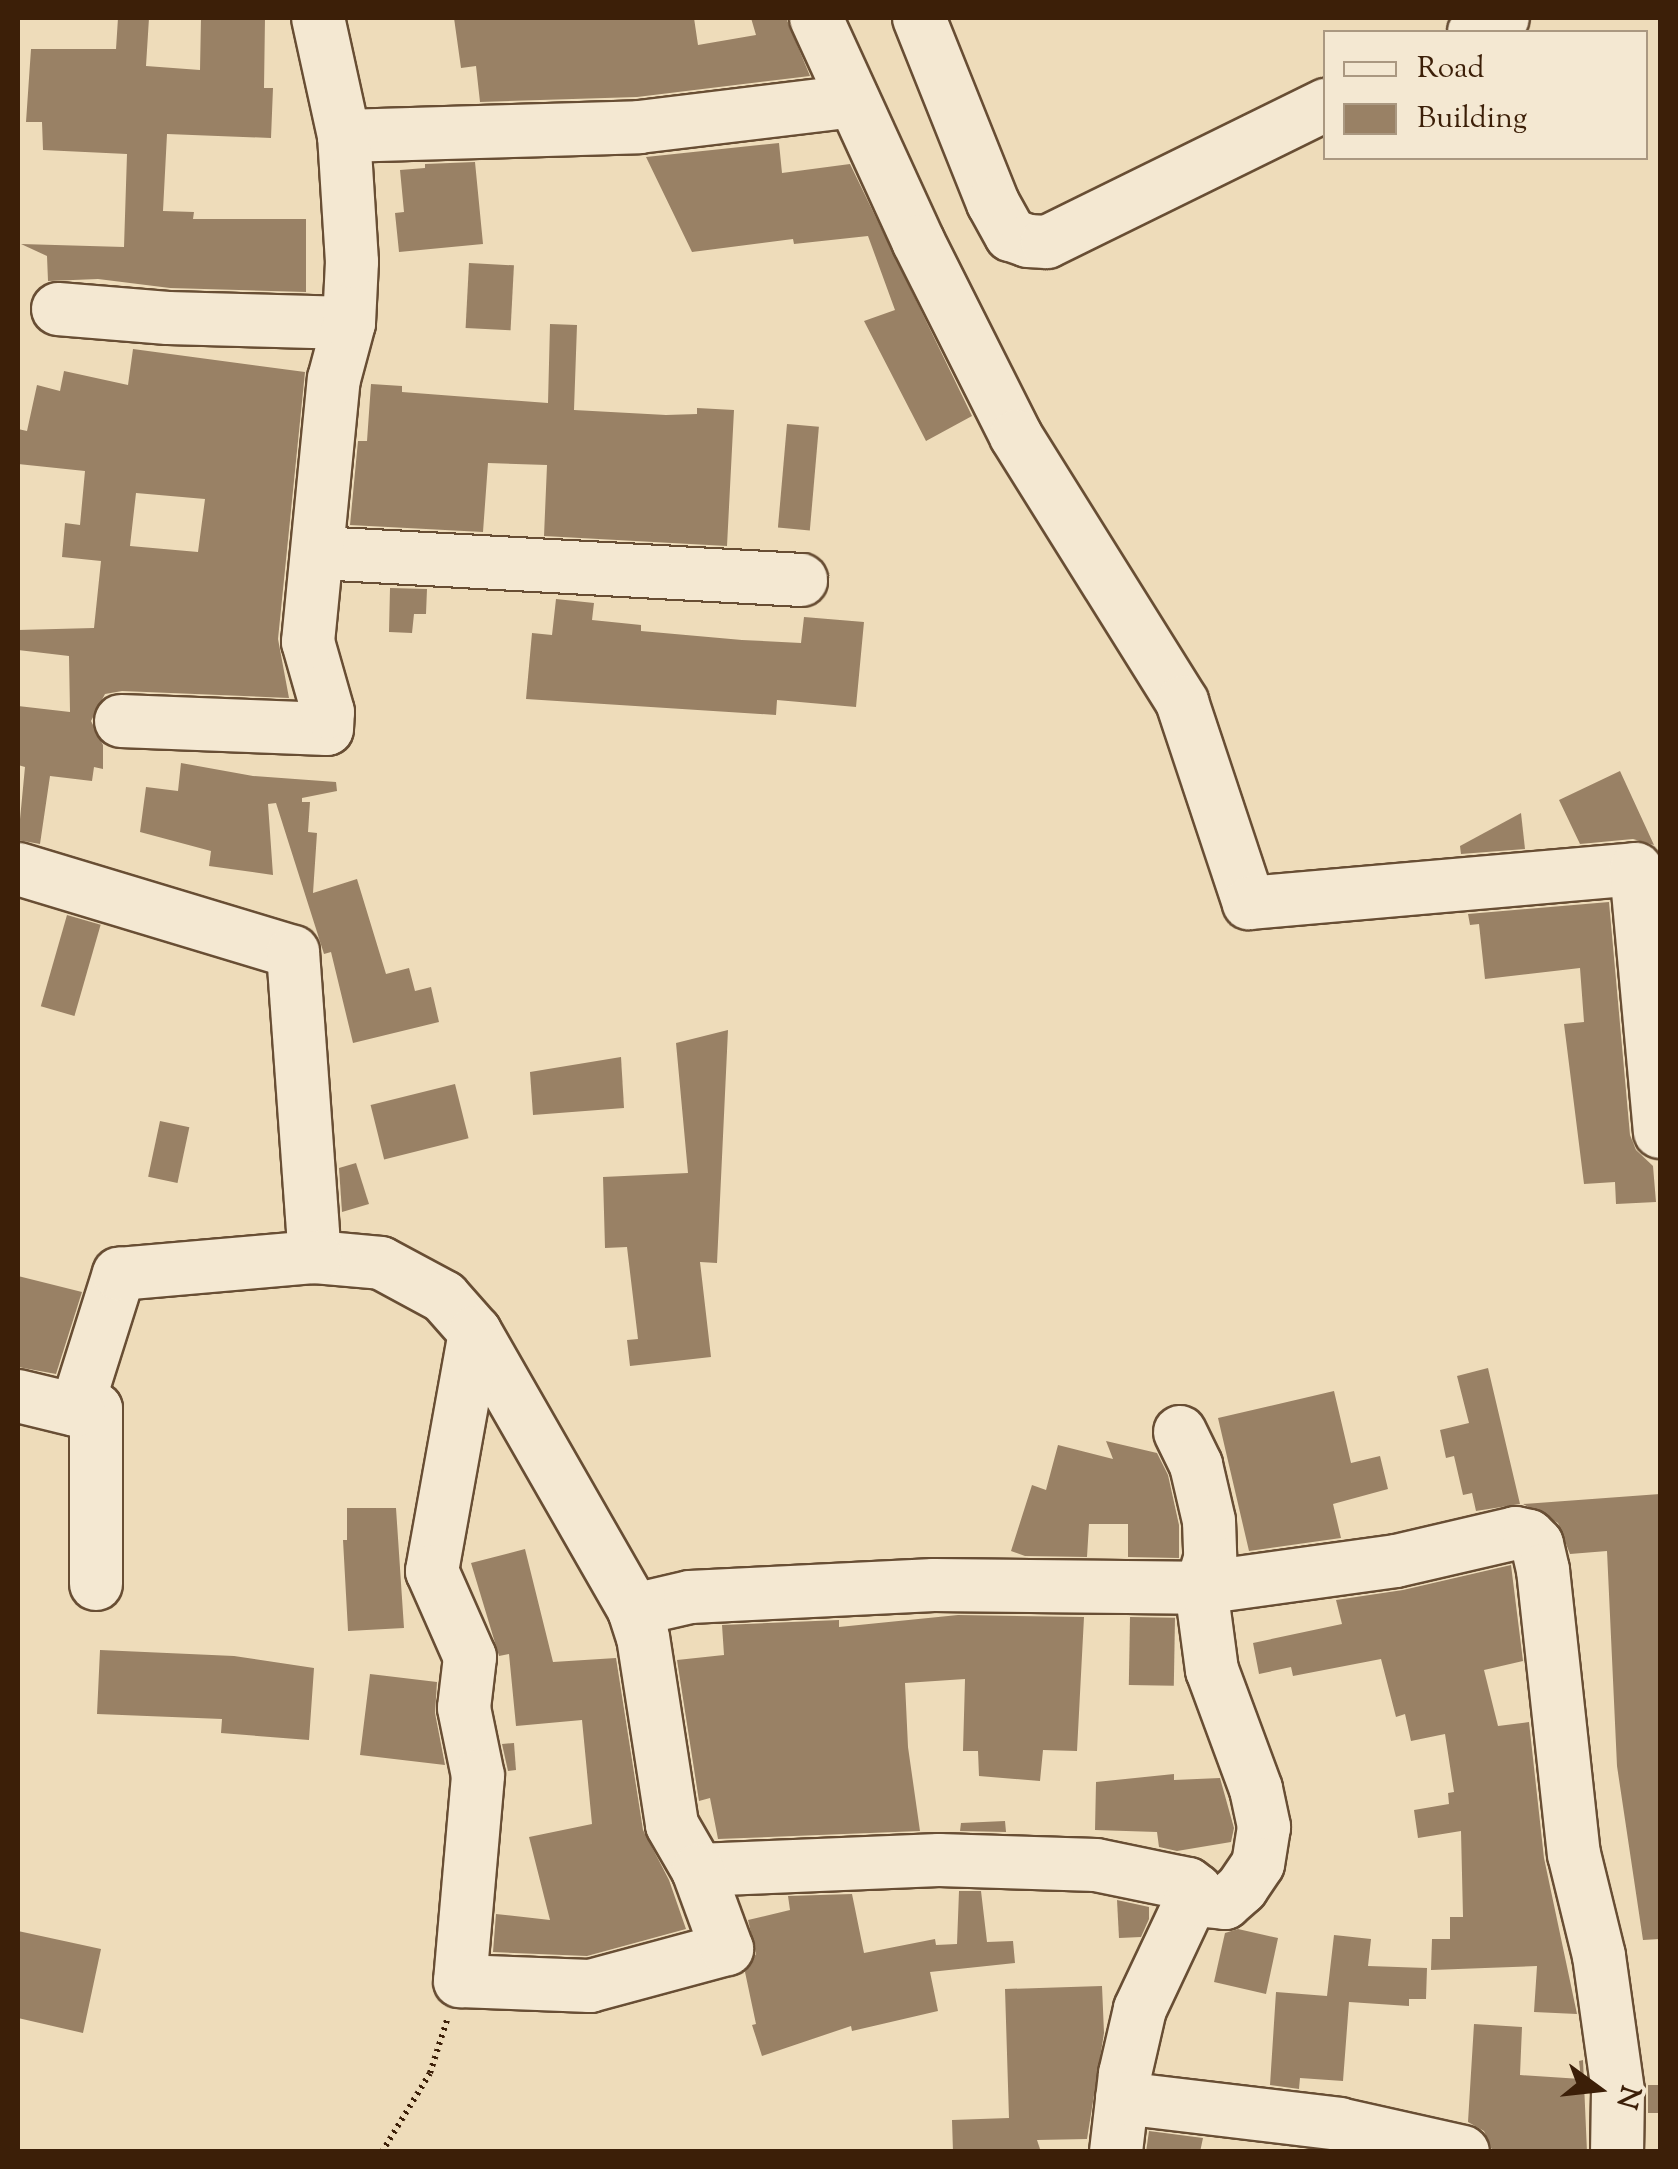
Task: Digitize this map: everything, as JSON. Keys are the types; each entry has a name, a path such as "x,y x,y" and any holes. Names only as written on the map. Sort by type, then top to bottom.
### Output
{"street":[{"path":"121,721 326,729 328,712 308,642 334,380 349,322 352,262 344,136 332,63 318,18"},
{"path":"816,18 1016,436 1182,702 1248,902 1636,869 1655,998 1660,1132"},
{"path":"919,18 993,203 1011,235 1018,239 1046,242 1323,106"},
{"path":"1478,30 1503,18"},
{"path":"344,136 639,127 853,101"},
{"path":"58,310 168,318 349,322"},
{"path":"319,553 800,580"},
{"path":"18,868 293,952 315,1257"},
{"path":"76,1410 119,1274 315,1257 381,1263 444,1298 475,1332 634,1610 643,1637 672,1825 698,1870 727,1949 590,1986 460,1981 478,1776 464,1708 470,1657 432,1571 475,1332"},
{"path":"18,1396 76,1410 96,1409 96,1584"},
{"path":"1180,1432 1196,1465 1210,1522 1210,1558 1201,1588 1212,1670 1256,1789 1264,1827 1258,1864 1242,1888 1225,1903 1195,1900"},
{"path":"634,1610 690,1597 934,1584 1201,1588 1396,1561 1516,1533 1529,1536 1537,1544 1553,1644 1560,1757 1574,1854 1599,1956 1618,2091 1617,2152"},
{"path":"698,1870 940,1860 1096,1864 1192,1886 1198,1894 1140,2010 1122,2098 1116,2152"},
{"path":"1122,2098 1339,2124 1463,2152"}],"path":[{"path":"382,2152 430,2074 460,1981"}],"building":[{"path":"118,18 149,18 146,66 200,70 201,18 265,18 264,88 273,88 271,138 167,134 163,211 194,212 193,219 306,219 306,292 170,288 98,279 48,281 47,256 21,244 124,247 127,154 43,150 42,122 26,122 31,49 116,49"},
{"path":"454,18 694,18 698,45 756,35 751,18 786,18 810,76 637,97 480,102 476,66 461,68"},
{"path":"779,143 782,173 850,164 972,416 926,441 864,321 895,310 868,236 794,244 793,239 692,252 646,157"},
{"path":"475,162 483,244 399,252 395,213 404,212 400,170 425,168 425,164"},
{"path":"469,263 514,265 511,330 466,328"},
{"path":"550,324 577,325 574,410 666,415 697,414 697,408 734,410 727,546 544,536 547,465 488,463 483,532 350,525 358,441 367,441 371,384 402,386 402,392 548,403"},
{"path":"133,349 305,372 278,639 289,698 122,691 105,694 91,721 103,745 103,769 94,767 92,781 50,776 40,844 18,840 25,767 18,765 18,706 70,712 69,656 18,650 18,630 94,628 101,561 62,557 65,523 80,525 85,471 18,464 18,429 27,431 37,385 60,391 64,371 128,385","holes":["136,493 205,499 198,552 130,546"]},
{"path":"787,424 819,427 810,530 778,528"},
{"path":"390,588 427,589 426,614 414,614 412,633 389,632"},
{"path":"556,599 594,603 592,620 641,625 641,631 742,640 801,643 804,617 864,622 856,707 777,700 776,715 526,699 532,633 552,635"},
{"path":"181,763 253,776 336,782 337,791 302,798 302,802 310,802 308,832 317,833 313,893 357,879 386,974 409,968 415,991 431,987 439,1022 353,1043 331,952 324,954 276,803 268,804 273,875 209,866 211,851 140,832 146,787 178,791"},
{"path":"1620,771 1654,845 1633,839 1580,844 1559,800"},
{"path":"1521,813 1525,849 1461,854 1460,846"},
{"path":"1609,902 1630,1135 1636,1150 1653,1166 1656,1202 1616,1204 1615,1182 1584,1184 1564,1024 1584,1022 1580,968 1485,979 1479,924 1470,925 1468,914"},
{"path":"67,915 101,925 74,1016 41,1006"},
{"path":"728,1030 717,1263 700,1262 711,1357 630,1366 627,1340 638,1339 627,1247 605,1248 603,1177 688,1173 676,1043"},
{"path":"621,1057 624,1108 533,1115 530,1072"},
{"path":"455,1084 469,1138 384,1159 371,1105"},
{"path":"160,1121 189,1127 177,1183 148,1177"},
{"path":"356,1163 369,1204 342,1212 339,1168"},
{"path":"18,1276 82,1292 56,1374 18,1367"},
{"path":"1488,1368 1520,1504 1476,1511 1472,1493 1463,1495 1454,1456 1446,1458 1440,1430 1469,1423 1457,1376"},
{"path":"1334,1391 1351,1463 1380,1456 1388,1489 1333,1504 1341,1538 1249,1551 1218,1418"},
{"path":"1106,1441 1157,1453 1168,1475 1179,1525 1179,1558 1128,1557 1128,1524 1089,1524 1087,1557 1025,1556 1011,1551 1032,1485 1046,1490 1058,1445 1113,1459"},
{"path":"1660,1494 1660,1939 1643,1940 1617,1766 1607,1551 1570,1554 1558,1523 1523,1504"},
{"path":"347,1508 396,1508 404,1628 348,1631 343,1540 347,1540"},
{"path":"525,1549 553,1662 616,1658 643,1830 669,1880 686,1929 587,1956 493,1952 496,1914 550,1920 529,1837 592,1824 582,1720 516,1726 509,1654 499,1656 471,1563"},
{"path":"1511,1565 1523,1661 1484,1670 1498,1726 1529,1722 1544,1858 1577,2014 1534,2012 1537,1966 1431,1970 1432,1939 1450,1939 1450,1917 1463,1917 1461,1831 1418,1838 1414,1810 1449,1804 1448,1793 1454,1792 1445,1734 1411,1741 1405,1714 1396,1717 1381,1659 1293,1676 1291,1667 1259,1674 1253,1643 1342,1624 1336,1600 1403,1590"},
{"path":"958,1615 1084,1617 1077,1751 1043,1750 1040,1781 979,1776 978,1751 963,1751 965,1679 905,1683 908,1747 920,1831 718,1839 710,1798 699,1801 677,1660 724,1655 722,1625 839,1620 839,1627"},
{"path":"1130,1617 1175,1618 1174,1686 1129,1685"},
{"path":"100,1650 234,1656 314,1668 309,1740 221,1733 222,1719 97,1714"},
{"path":"370,1674 437,1682 435,1713 445,1765 360,1755"},
{"path":"514,1743 516,1770 508,1771 502,1744"},
{"path":"1174,1774 1174,1780 1220,1778 1234,1828 1231,1842 1177,1851 1159,1847 1157,1832 1095,1830 1096,1782"},
{"path":"1005,1821 1006,1832 960,1831 961,1823"},
{"path":"959,1891 981,1891 987,1942 1013,1941 1015,1963 930,1972 938,2011 852,2031 851,2026 762,2056 752,2025 756,2024 745,1972 756,1954 748,1920 790,1910 788,1896 852,1894 864,1953 935,1939 936,1945 957,1944"},
{"path":"1117,1900 1149,1907 1149,1919 1141,1937 1119,1938"},
{"path":"1238,1929 1278,1938 1266,1994 1214,1982 1225,1933"},
{"path":"18,1931 101,1949 83,2033 18,2018"},
{"path":"1334,1935 1371,1939 1368,1966 1427,1968 1426,1999 1409,1999 1409,2006 1349,2002 1343,2081 1300,2078 1299,2089 1270,2085 1276,1992 1327,1996"},
{"path":"1102,1986 1104,2033 1087,2139 1037,2140 1041,2152 953,2152 952,2120 1009,2118 1005,1989"},
{"path":"1474,2024 1522,2027 1520,2075 1581,2079 1579,2061 1583,2060 1587,2152 1492,2150 1484,2131 1468,2122"},
{"path":"1648,2085 1660,2085 1660,2113 1648,2113"},
{"path":"1149,2131 1203,2138 1200,2152 1146,2152"}]}
